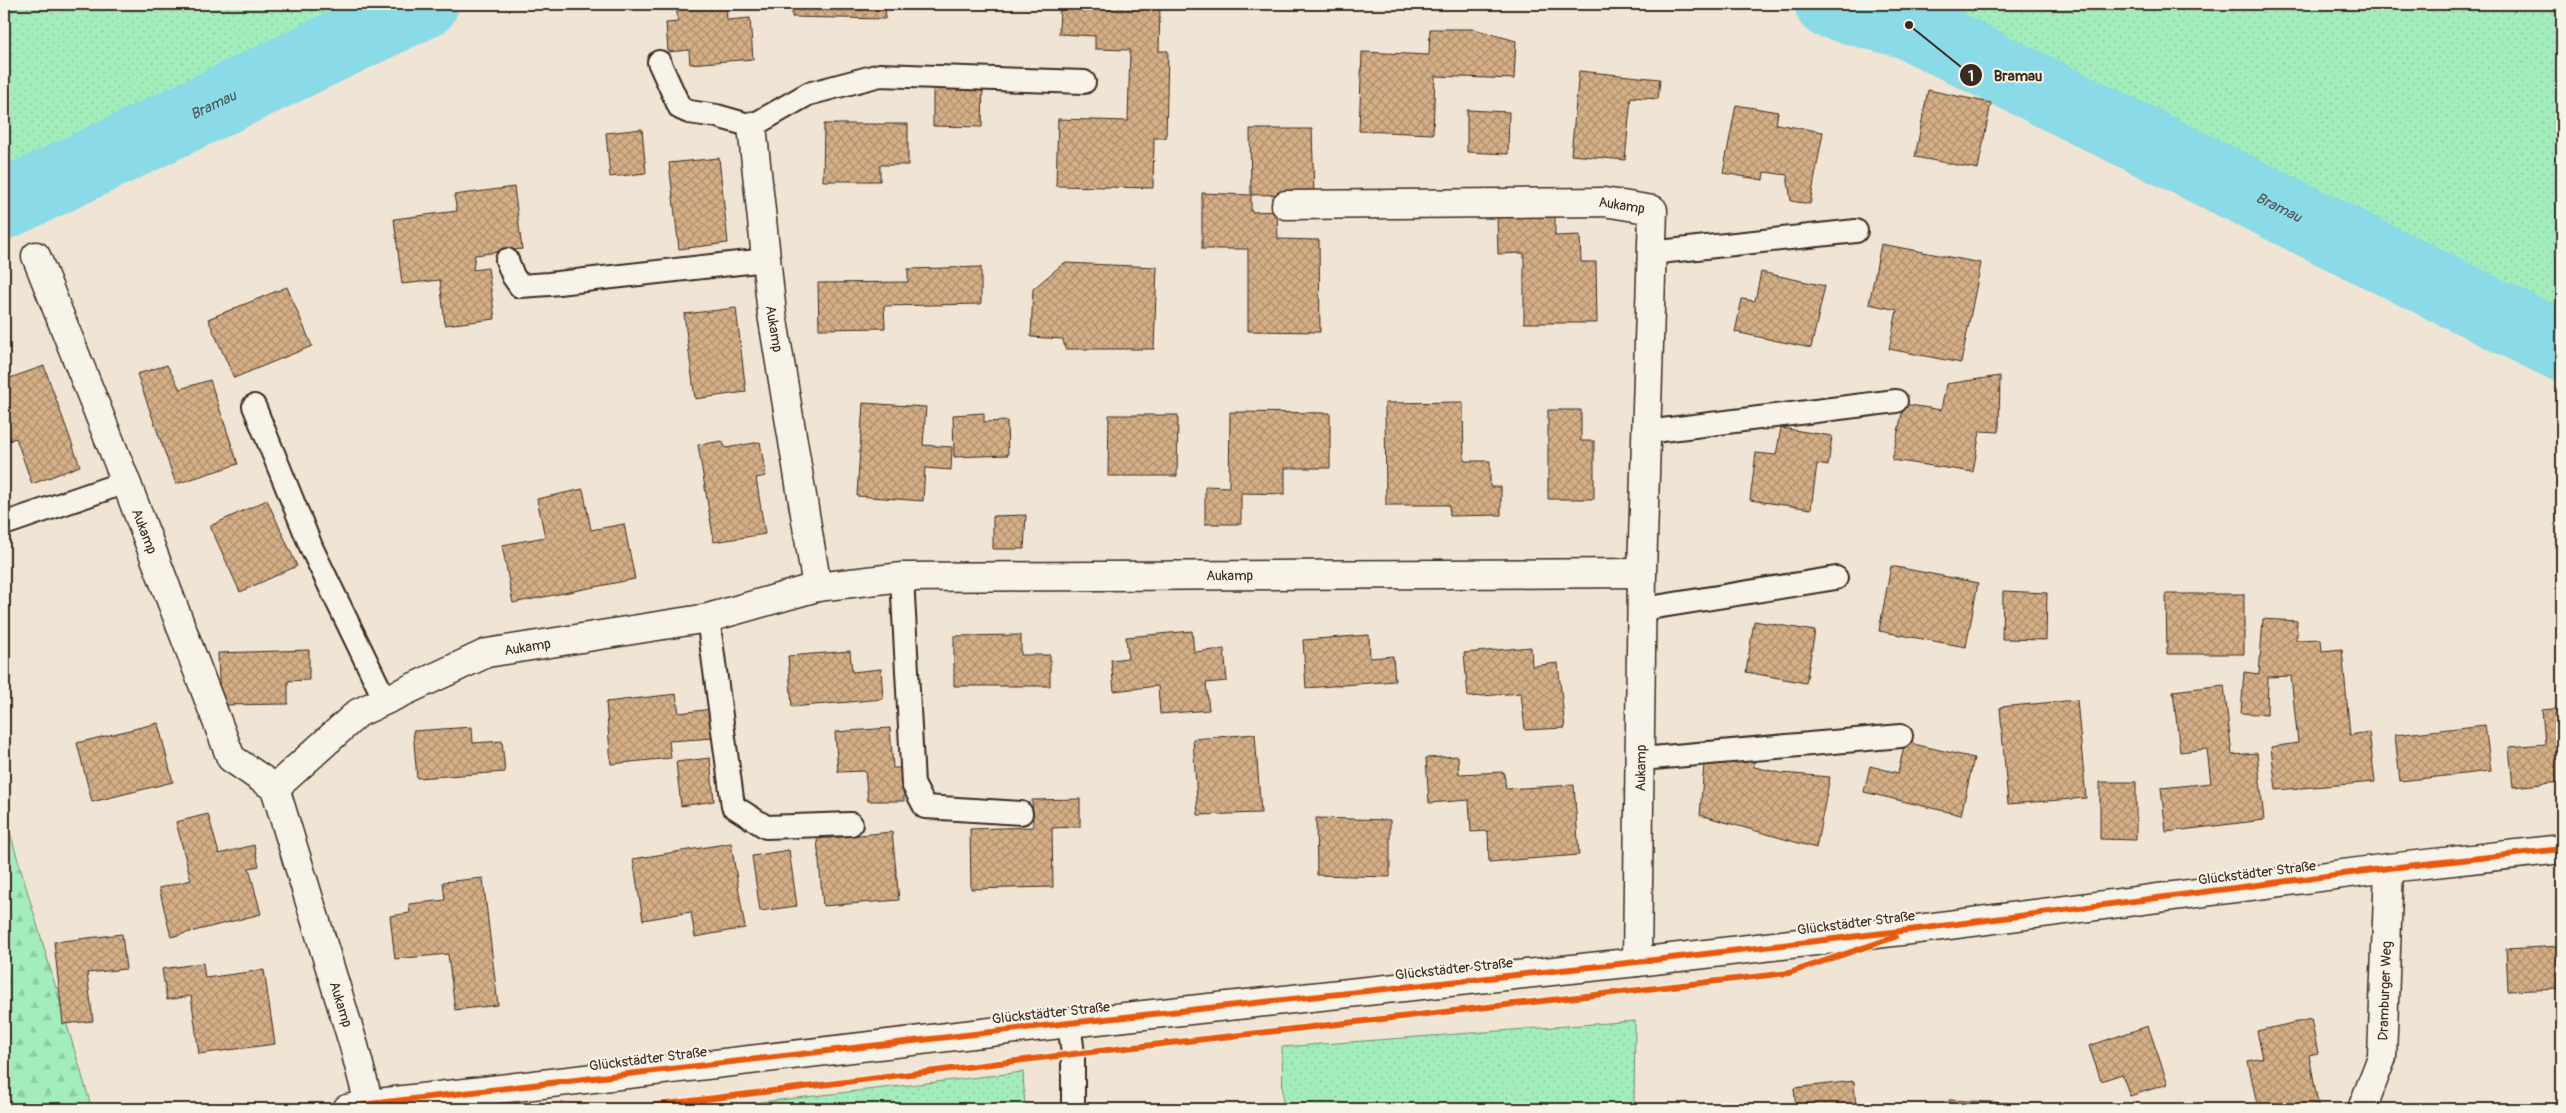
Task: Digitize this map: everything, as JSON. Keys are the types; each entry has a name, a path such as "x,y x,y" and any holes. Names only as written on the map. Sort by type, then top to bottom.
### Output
{"street":[{"name":"Aukamp","path":"752,126 772,314 817,588"},
{"name":"Aukamp","path":"1286,205 1604,202 1652,210 1642,574 1638,962"},
{"name":"Aukamp","path":"36,256 126,482 231,758 275,788 354,1046 358,1107"},
{"name":"Aukamp","path":"275,788 358,713 487,653 708,618 817,588 902,577 1642,574"},
{"name":"Glückstädter Straße","path":"358,1107 1069,1023 1638,962 1918,929 2390,868 2562,849"},
{"name":"Dramburger Weg","path":"2362,1109 2382,1057 2390,868"}],"lane":[{"path":"659,62 680,108 689,112 718,116 752,126 808,94 880,75 1084,82"},
{"path":"1650,253 1856,231"},
{"path":"507,260 513,276 520,286 766,260"},
{"path":"1646,432 1896,401"},
{"path":"254,406 312,549 385,700"},
{"path":"4,524 126,482"},
{"path":"902,577 913,784 925,807 1021,813"},
{"path":"1643,608 1836,578"},
{"path":"708,618 733,806 766,827 851,824"},
{"path":"1641,759 1901,736"},
{"path":"1069,1023 1073,1054 1073,1109"}],"green space":[{"path":"4,4 403,4 4,195"},
{"path":"1882,4 2562,4 2562,339 1915,13"},
{"path":"4,813 92,1109 4,1109"},
{"path":"1635,1021 1634,1109 1283,1109 1282,1047"},
{"path":"1023,1072 1025,1109 701,1109"}],"building":[{"path":"676,4 726,4 727,20 750,18 753,59 690,64 689,50 668,52 666,23 678,22"},
{"path":"792,4 886,4 885,19 792,17"},
{"path":"1060,4 1160,4 1159,51 1168,51 1166,138 1154,138 1153,188 1056,186 1058,119 1128,121 1130,50 1095,49 1095,36 1059,34"},
{"path":"1430,29 1474,29 1516,41 1514,79 1435,76 1433,134 1359,131 1362,52 1429,55"},
{"path":"1579,71 1660,79 1658,99 1631,97 1625,160 1571,155"},
{"path":"933,84 983,85 982,127 933,126"},
{"path":"1928,90 1991,103 1978,169 1915,157"},
{"path":"1736,105 1778,112 1776,124 1823,132 1810,204 1791,201 1787,175 1764,172 1763,180 1723,173"},
{"path":"1467,110 1509,112 1508,154 1467,152"},
{"path":"824,124 908,124 908,165 880,165 880,181 823,181"},
{"path":"642,129 646,173 610,177 606,133"},
{"path":"1250,129 1312,129 1314,194 1251,195"},
{"path":"719,158 728,243 679,249 669,163"},
{"path":"514,187 522,249 475,255 473,270 488,268 495,319 445,325 440,280 402,284 394,219 457,211 454,195"},
{"path":"1202,193 1251,195 1251,212 1277,211 1278,239 1319,240 1320,332 1248,331 1248,249 1202,249"},
{"path":"1497,214 1555,214 1555,236 1580,235 1581,262 1596,262 1597,323 1524,323 1524,253 1498,254"},
{"path":"1881,244 1981,263 1961,363 1889,349 1897,310 1869,304"},
{"path":"1064,263 1157,267 1154,349 1065,349 1063,339 1031,337 1033,289"},
{"path":"981,267 981,304 884,306 885,328 819,329 818,283 908,282 908,269"},
{"path":"1761,272 1825,286 1811,348 1735,332 1742,299 1755,301"},
{"path":"287,287 312,346 234,378 208,319"},
{"path":"736,308 746,392 695,399 684,314"},
{"path":"167,365 180,389 210,380 238,464 176,484 137,374"},
{"path":"44,366 80,466 32,484 16,438 4,442 4,380"},
{"path":"2000,376 1999,432 1980,431 1973,472 1892,460 1904,404 1941,410 1946,384"},
{"path":"1463,402 1464,461 1490,461 1490,487 1501,487 1501,515 1450,516 1449,505 1386,505 1385,403"},
{"path":"863,403 926,407 923,445 952,447 951,470 925,468 923,501 857,496"},
{"path":"1548,410 1581,410 1581,441 1594,441 1594,499 1548,499"},
{"path":"1230,412 1330,413 1330,468 1285,468 1285,494 1241,493 1241,524 1205,524 1205,486 1229,487"},
{"path":"984,413 984,422 1007,421 1008,455 954,457 953,415"},
{"path":"1109,415 1178,415 1177,476 1108,476"},
{"path":"1781,428 1832,436 1828,466 1817,464 1811,509 1750,500 1756,453 1776,455"},
{"path":"722,441 726,448 760,442 766,476 756,478 765,534 714,542 698,445"},
{"path":"583,489 591,530 624,524 635,579 513,603 502,545 545,537 537,499"},
{"path":"267,500 297,566 240,592 210,526"},
{"path":"1026,515 1024,549 993,549 993,516"},
{"path":"1891,566 1978,583 1966,647 1879,631"},
{"path":"2003,591 2047,593 2046,640 2002,639"},
{"path":"2166,594 2244,594 2244,654 2167,654"},
{"path":"2263,619 2297,621 2296,640 2321,639 2322,651 2342,649 2350,735 2369,732 2375,782 2276,790 2271,747 2298,743 2291,676 2268,677 2267,715 2241,713 2244,672 2259,674"},
{"path":"1754,621 1815,631 1806,683 1746,672"},
{"path":"1192,631 1194,652 1224,649 1227,681 1206,683 1209,710 1160,714 1158,686 1114,691 1111,660 1128,658 1126,637"},
{"path":"1021,635 1021,655 1050,655 1050,686 954,686 954,636"},
{"path":"1369,635 1370,658 1393,656 1395,681 1306,688 1303,640"},
{"path":"1531,647 1532,666 1558,663 1565,728 1525,730 1521,693 1468,697 1464,653"},
{"path":"309,650 309,680 288,681 288,704 220,705 218,653"},
{"path":"850,651 852,672 881,669 883,699 792,707 788,656"},
{"path":"2224,685 2232,755 2257,753 2264,820 2166,832 2161,788 2211,783 2207,749 2180,752 2173,691"},
{"path":"676,694 679,713 712,709 716,738 669,741 671,758 611,764 606,702"},
{"path":"2077,700 2086,798 2008,804 2000,707"},
{"path":"2562,708 2562,782 2513,787 2509,747 2545,744 2542,710"},
{"path":"158,723 173,782 92,802 77,743"},
{"path":"2485,725 2491,771 2400,781 2395,735"},
{"path":"472,727 473,743 502,741 505,772 417,778 413,731"},
{"path":"890,728 893,768 904,768 904,801 868,801 865,771 838,772 835,732"},
{"path":"1255,734 1261,813 1198,815 1193,739"},
{"path":"1905,742 1974,758 1961,815 1864,792 1870,766 1898,773"},
{"path":"1458,756 1459,774 1504,772 1506,789 1574,785 1579,855 1489,862 1488,831 1471,832 1469,800 1429,803 1426,758"},
{"path":"1755,757 1754,767 1781,773 1830,777 1816,848 1700,815 1704,764"},
{"path":"710,758 714,801 681,806 676,762"},
{"path":"2100,782 2136,782 2136,840 2100,839"},
{"path":"1080,799 1080,827 1052,828 1053,887 971,889 970,829 1033,827 1032,800"},
{"path":"208,814 219,854 254,845 259,866 249,868 261,914 171,937 159,888 191,880 176,822"},
{"path":"1316,818 1390,820 1390,877 1317,875"},
{"path":"892,832 899,900 823,906 817,839"},
{"path":"731,843 745,928 695,937 691,912 643,920 633,859"},
{"path":"789,850 797,906 760,911 752,856"},
{"path":"483,878 498,1005 455,1010 448,954 395,959 390,916 410,913 409,904 445,900 443,882"},
{"path":"122,934 126,969 87,973 93,1021 63,1024 54,942"},
{"path":"2562,946 2562,989 2508,991 2506,949"},
{"path":"203,963 205,978 264,970 275,1044 199,1054 191,996 167,1000 162,969"},
{"path":"2311,1019 2318,1053 2309,1055 2319,1109 2258,1109 2248,1061 2263,1058 2257,1031"},
{"path":"2148,1026 2168,1084 2130,1096 2122,1074 2101,1081 2089,1046"},
{"path":"1854,1081 1856,1109 1796,1109 1794,1088"},
{"path":"1949,1100 2066,1106 2066,1109 1949,1109"}],"waterway":[{"name":"Bramau","path":"4,205 424,4"},
{"name":"Bramau","path":"1829,4 1909,25 2562,347"}],"cycle path":[{"path":"347,1109 369,1104 1069,1023 1637,962 1918,929 2389,868 2562,849"},
{"path":"625,1109 1073,1054 1789,973 1895,937"}],"place":[{"name":"Bramau","path":"1909,25"}]}
